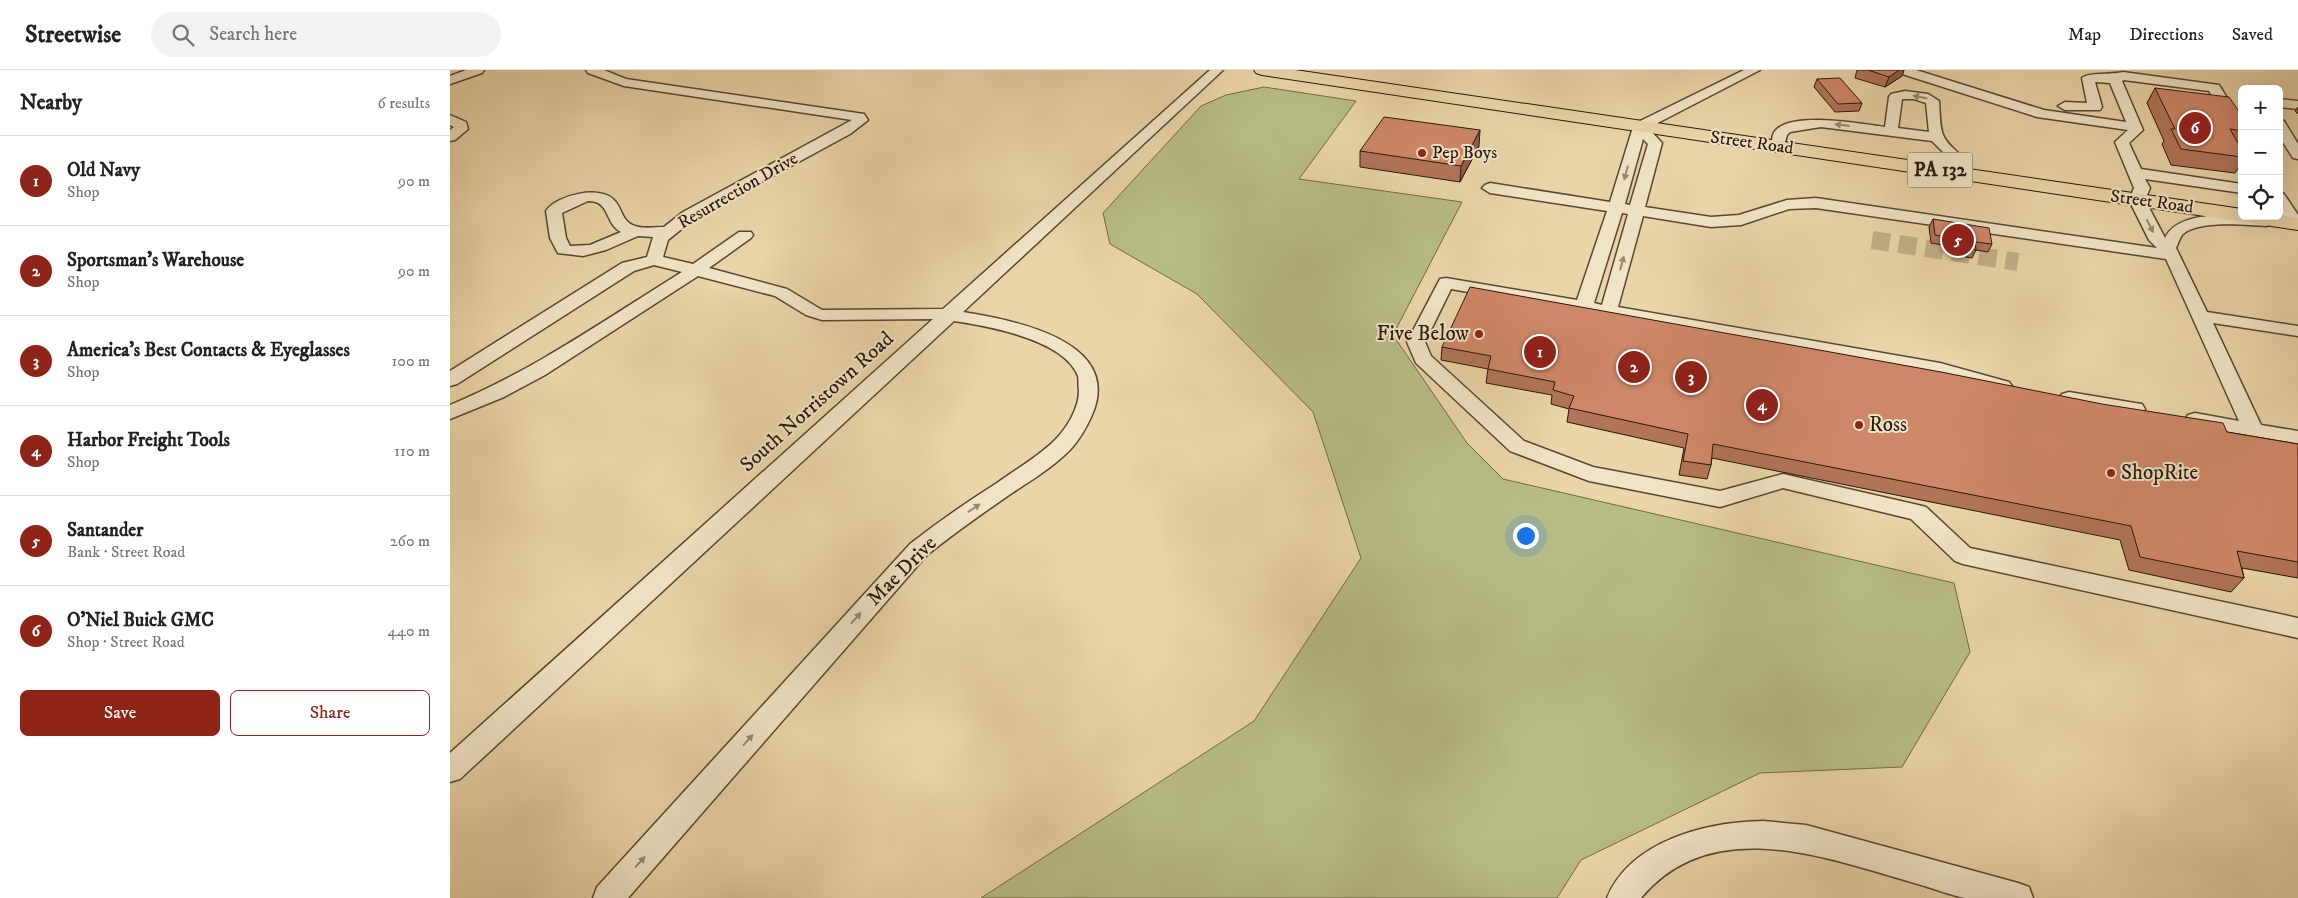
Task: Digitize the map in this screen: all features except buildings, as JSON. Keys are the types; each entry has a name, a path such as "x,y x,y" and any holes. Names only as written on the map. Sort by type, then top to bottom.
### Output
{"main road":[{"name":"Street Road","path":"1262,70 2238,214"},
{"path":"2274,220 2294,223"}],"street":[{"path":"450,80 478,70"},
{"name":"Resurrection Drive","path":"592,70 624,82 859,117 861,120 845,131 690,215 660,238 654,260"},
{"name":"South Norristown Road","path":"450,770 1217,70"},
{"path":"1584,306 1616,207 1639,126 1754,70"},
{"path":"1903,70 2042,114 2135,127"},
{"path":"2118,84 2123,76 2204,85 2214,88 2240,130"},
{"path":"2023,109 2073,105 2095,106 2088,78 2118,84 2139,92"},
{"path":"2118,84 2136,130 2122,142 2142,188 2137,200 2158,240 2170,251 2254,430"},
{"path":"1891,131 1896,97 1904,94 1927,98 1932,101 1936,137"},
{"path":"2204,100 2223,102"},
{"path":"2283,103 2298,105"},
{"path":"450,119 461,125 462,129 450,137"},
{"path":"1778,146 1780,134 1786,129 1807,124 1832,123 1936,137 1952,153 1957,162 1958,173"},
{"path":"1610,310 1655,143 1639,126"},
{"path":"2283,130 2298,155"},
{"path":"2136,173 2238,188"},
{"path":"1490,188 1685,219 1724,221 1751,218 1787,205 1816,203 2170,251"},
{"path":"2283,195 2298,197"},
{"path":"635,231 594,249 574,252 564,250 558,238 554,211 568,201 580,198 600,198 608,202 622,226 635,231 668,232"},
{"path":"2170,251 2178,230 2198,223 2226,221 2294,223 2283,202"},
{"path":"450,413 538,371 696,270 745,235"},
{"path":"450,380 628,268 654,260 785,294 819,314 949,315"},
{"path":"2016,388 1940,369 1887,359 1610,310 1446,284 1416,342 1423,358 1517,446 1589,474 1720,499 1783,481 1918,513 1963,555 2298,628"},
{"name":"Mae Drive","path":"608,898 918,550 941,531 1047,459 1066,441 1076,428 1086,409 1089,391 1087,378 1080,363 1068,350 1038,335 949,315"},
{"path":"2200,316 2298,331"},
{"path":"2050,394 2152,412"},
{"path":"2179,417 2298,438"},
{"path":"1622,898 1643,874 1663,859 1686,847 1710,839 1749,833 1777,834 1806,839 2018,898"}],"green space":[{"path":"1264,87 1356,101 1299,179 1462,202 1393,335 1467,443 1503,479 1954,583 1970,652 1902,767 1760,773 1581,860 1557,898 981,898 1254,721 1361,558 1313,412 1197,294 1110,244 1103,213 1201,106 1226,95"}],"tunnel":[{"path":"1872,240 2018,262"}],"place":[{"name":"O'Niel Buick GMC","path":"2195,128"},
{"name":"Pep Boys","path":"1422,153"},
{"name":"Santander","path":"1958,240"},
{"name":"Five Below","path":"1479,334"},
{"name":"Old Navy","path":"1540,352"},
{"name":"Sportsman's Warehouse","path":"1634,367"},
{"name":"America's Best Contacts & Eyeglasses","path":"1691,377"},
{"name":"Harbor Freight Tools","path":"1762,405"},
{"name":"Ross","path":"1859,425"},
{"name":"ShopRite","path":"2111,473"}]}
